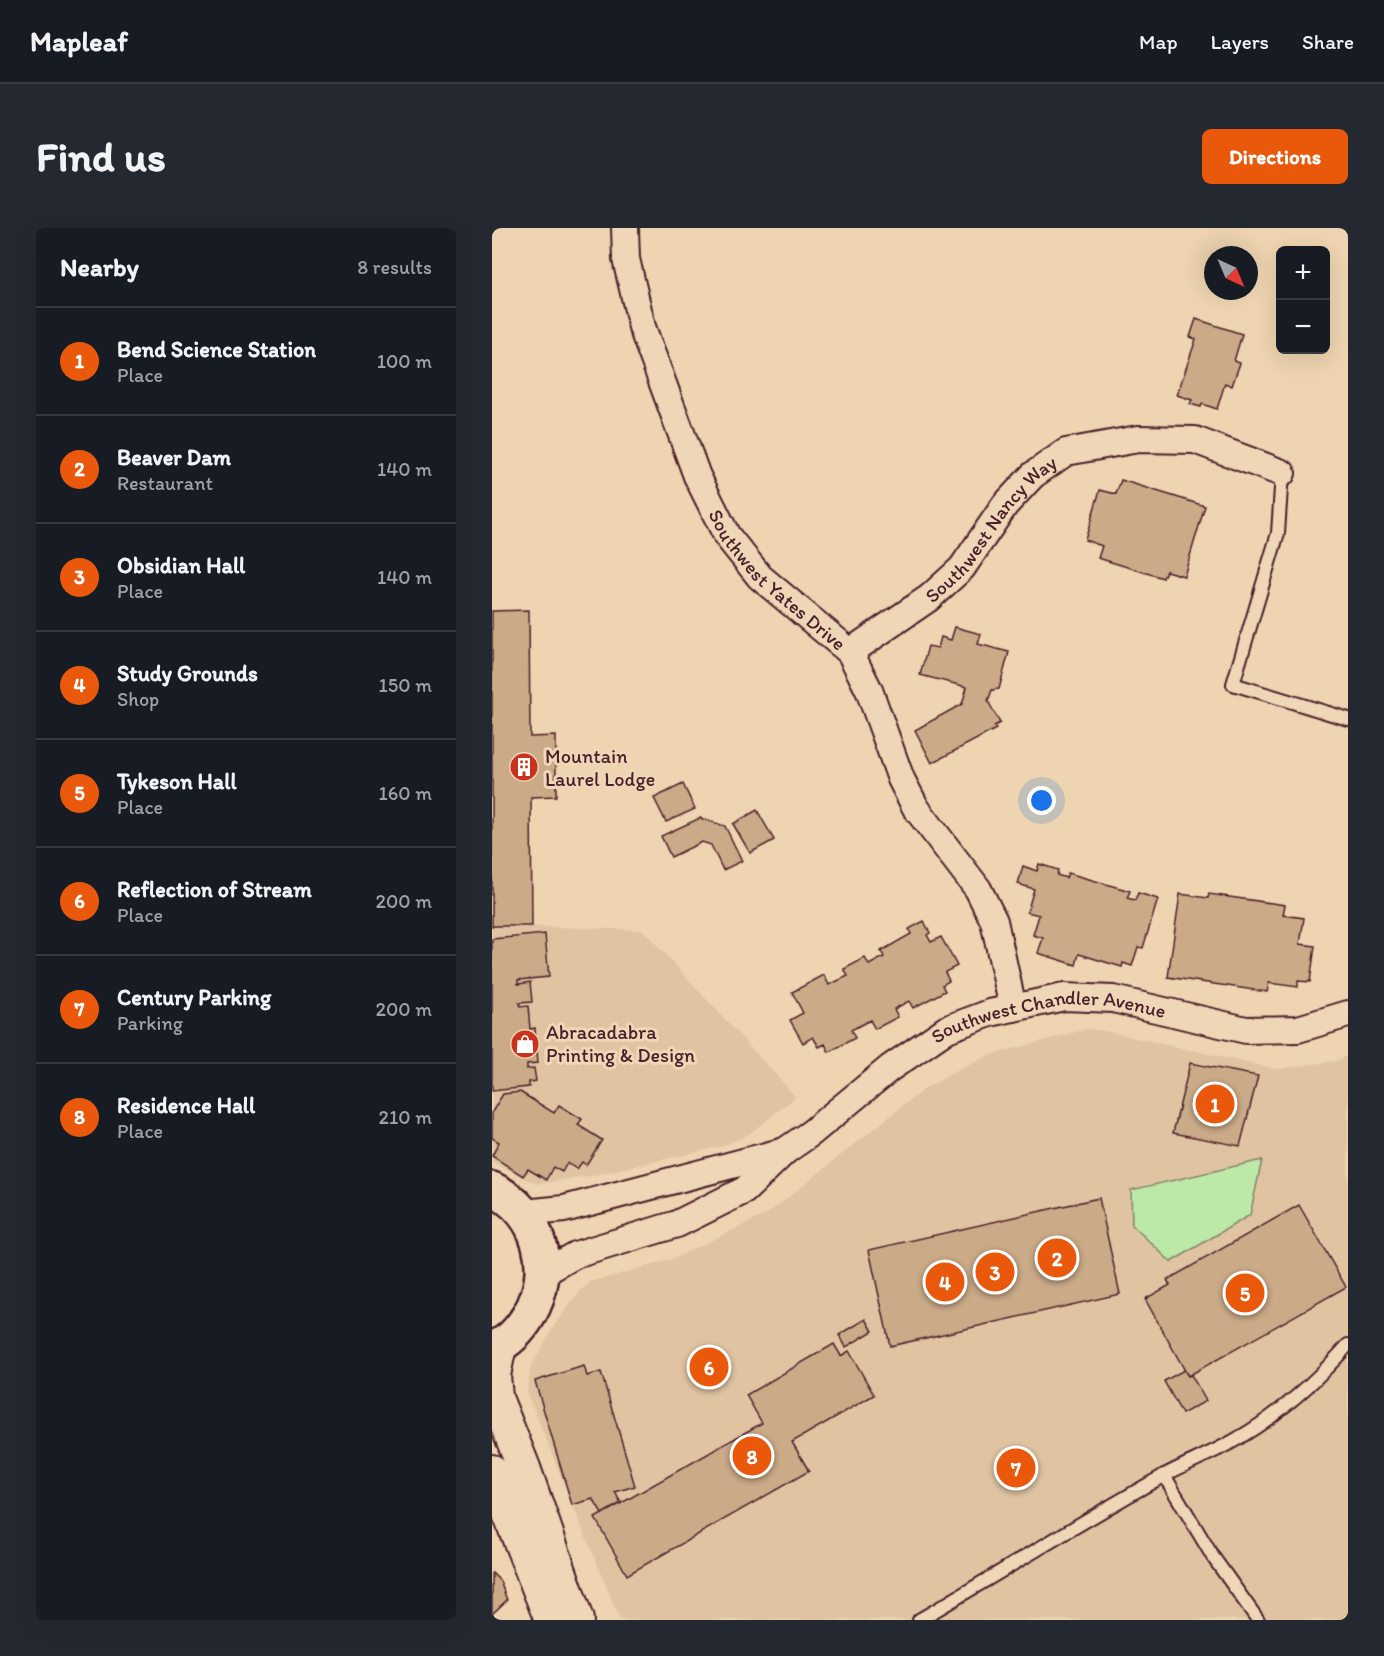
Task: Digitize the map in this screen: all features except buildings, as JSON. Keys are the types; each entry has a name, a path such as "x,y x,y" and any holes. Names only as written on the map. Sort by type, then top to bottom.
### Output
{"main road":[{"path":"492,1189 504,1194 524,1213 535,1231 542,1252 543,1273 537,1302 522,1327 496,1348"}],"street":[{"name":"Southwest Yates Drive","path":"625,228 626,259 642,327 697,476 727,536 760,577 850,652 870,690 901,779 916,808 978,890 994,921 1013,1008"},
{"name":"Southwest Nancy Way","path":"850,652 934,594 962,568 1005,505 1033,475 1066,452 1138,439 1196,440 1282,473"},
{"name":"Southwest Chandler Avenue","path":"543,1273 575,1255 677,1224 745,1190 785,1151 811,1133 890,1068 947,1029 990,1013 1064,996 1113,999 1245,1030 1298,1029 1348,1014"},
{"name":"Southwest Chandler Avenue","path":"524,1213 564,1209 785,1151"},
{"path":"496,1348 494,1374 496,1398 524,1468 577,1620"},
{"path":"492,1471 551,1620"}],"lane":[{"path":"1282,473 1278,533 1233,684 1348,719"},
{"path":"919,1620 1164,1475 1237,1439 1268,1419 1328,1368 1348,1345"},
{"path":"1164,1475 1213,1557 1258,1620"}],"shaded area":[{"path":"492,925 643,930 796,1097 749,1134 723,1146 595,1175 536,1184 492,1162"},
{"path":"1087,1029 1276,1069 1336,1061 1348,1055 1348,1620 620,1620 527,1393 531,1366 554,1326 581,1290 591,1282 670,1260 767,1214 924,1089 951,1074 987,1056"}],"green space":[{"path":"1262,1160 1250,1215 1171,1262 1132,1225 1131,1190"}],"place":[{"name":"Mountain Laurel Lodge","path":"524,767"},
{"name":"Abracadabra Printing & Design","path":"525,1044"},
{"name":"Bend Science Station","path":"1215,1104"},
{"name":"Beaver Dam","path":"1057,1258"},
{"name":"Obsidian Hall","path":"995,1272"},
{"name":"Study Grounds","path":"945,1282"},
{"name":"Tykeson Hall","path":"1245,1293"},
{"name":"Reflection of Stream","path":"709,1367"},
{"name":"Residence Hall","path":"752,1456"},
{"name":"Century Parking","path":"1016,1468"}]}
